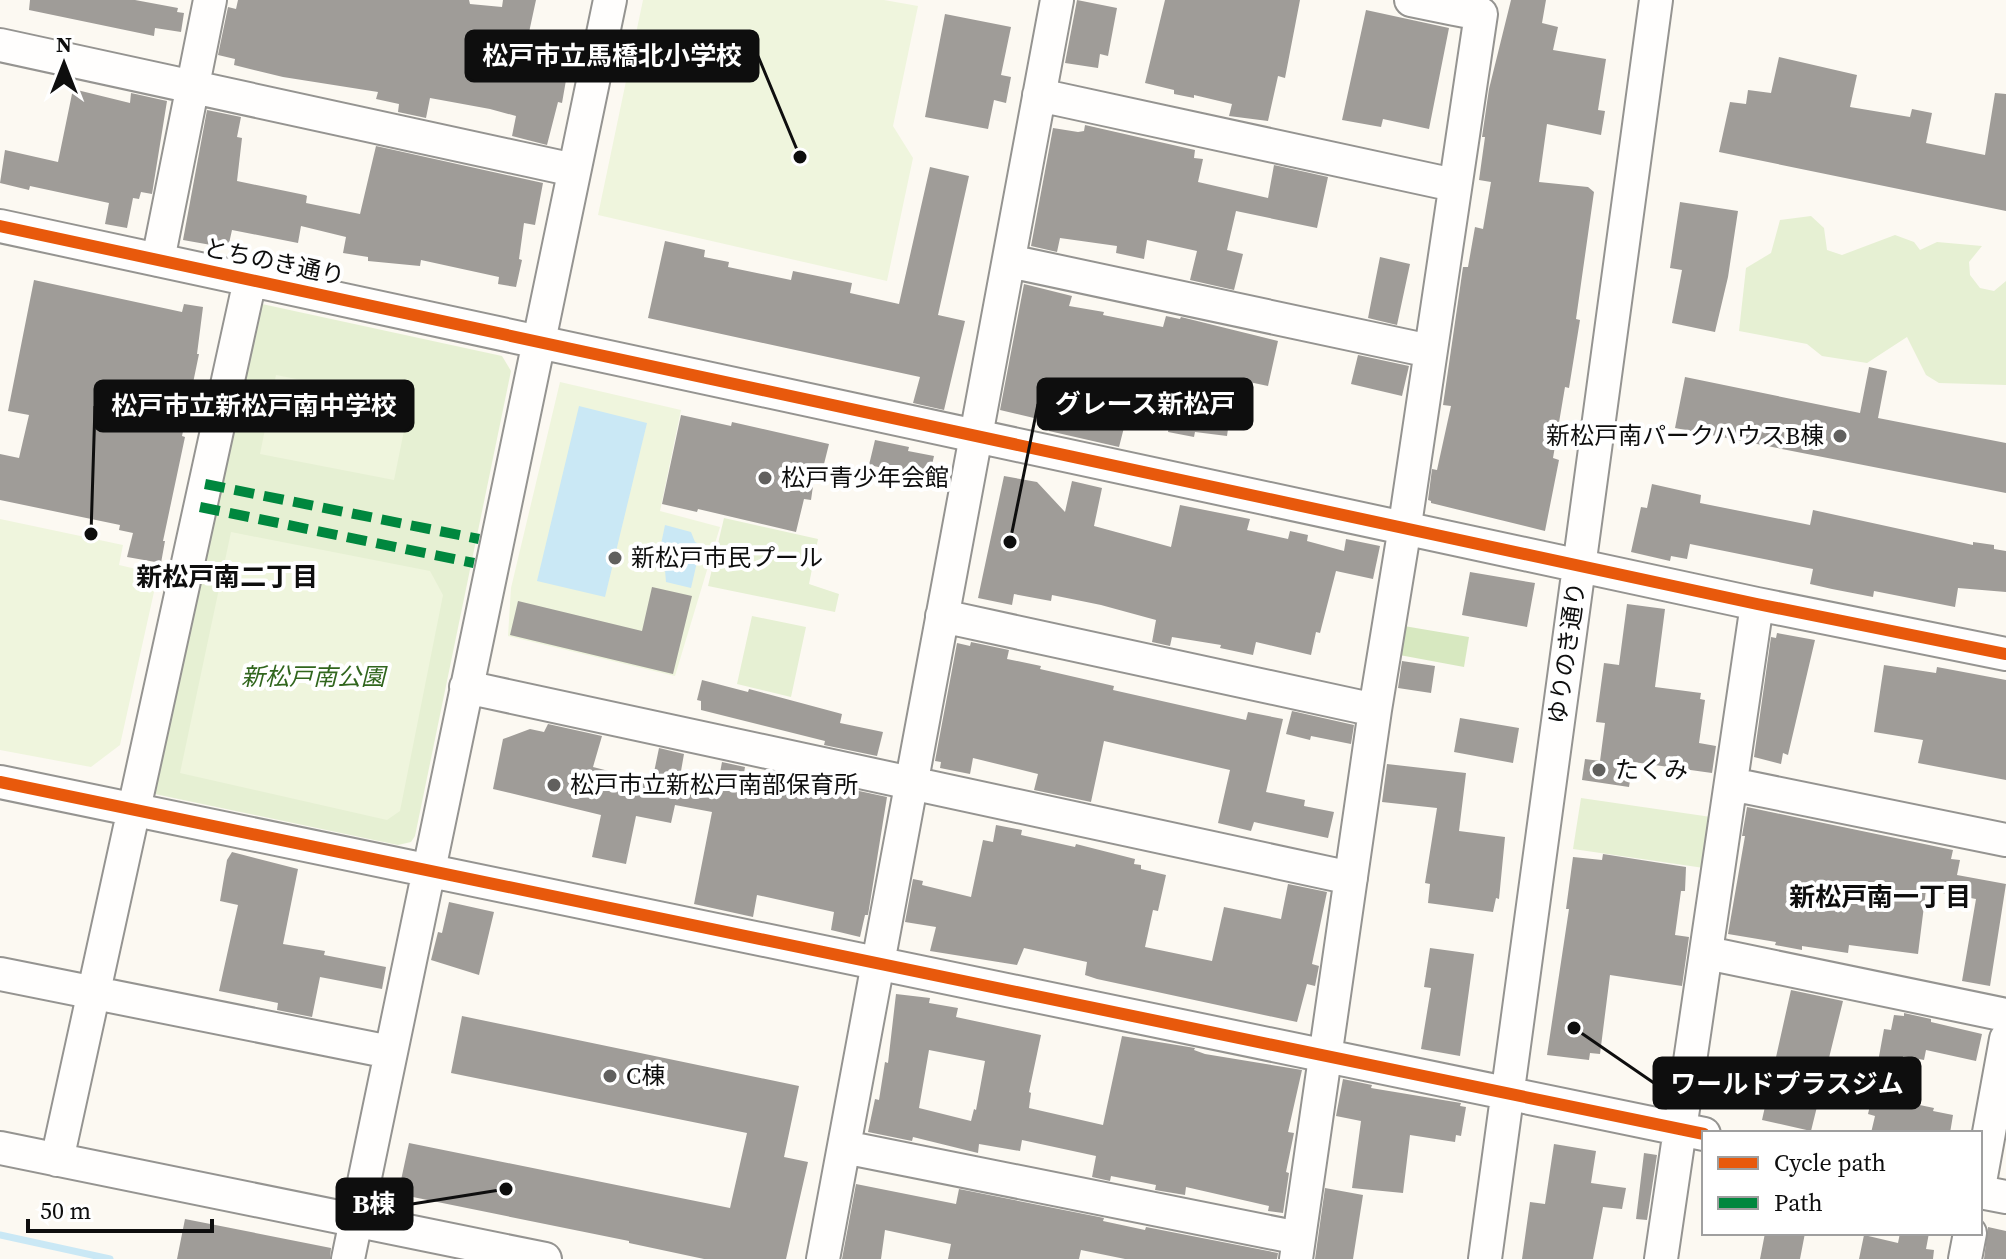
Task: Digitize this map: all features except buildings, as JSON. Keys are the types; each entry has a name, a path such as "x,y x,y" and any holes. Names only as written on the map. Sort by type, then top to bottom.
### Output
{"street":[{"path":"158,260 210,0"},
{"path":"823,1259 1057,0"},
{"path":"844,1147 1298,1249 1375,710 1481,14 1456,4 1411,0"},
{"name":"ゆりのき通り","path":"1485,1259 1656,0"},
{"path":"348,1259 607,1"},
{"path":"0,45 574,170"},
{"path":"1039,95 1454,185"},
{"name":"とちのき通り","path":"0,226 1757,604 2006,654"},
{"path":"1009,261 1430,351"},
{"path":"57,1160 250,280"},
{"path":"1661,1259 1692,1131 1707,953 1757,604"},
{"path":"942,616 1375,710"},
{"path":"466,687 1351,878"},
{"path":"0,782 1692,1131"},
{"path":"1731,784 2006,840"},
{"path":"1707,953 2006,1015"},
{"path":"0,974 390,1052"},
{"path":"1982,1171 2006,1039"},
{"path":"0,1148 545,1259"},
{"path":"1982,1192 2006,1197"},
{"path":"1965,1259 1970,1235"}],"green space":[{"path":"643,0 884,0 918,6 893,126 913,158 887,281 598,215"},
{"path":"1811,216 1824,228 1827,250 1842,255 1895,235 1914,242 1920,250 1937,242 1982,246 1969,262 1970,275 1980,288 1994,291 2006,281 2006,385 1939,383 1926,375 1907,337 1867,363 1822,356 1807,344 1739,331 1746,268 1771,253 1780,220"},
{"name":"新松戸南公園","path":"262,304 502,356 511,371 415,836 411,842 398,845 150,793"},
{"path":"276,375 410,401 394,480 260,454"},
{"name":"新松戸市民プール","path":"560,382 681,410 660,511 720,527 675,676 508,636 511,588"},
{"path":"724,518 818,539 809,584 839,594 835,612 708,586"},
{"path":"0,519 123,545 119,565 158,574 120,745 91,767 0,750"},
{"path":"231,532 430,571 443,595 400,811 387,820 180,773"},
{"path":"752,616 806,627 791,697 737,684"},
{"path":"1398,625 1469,637 1464,667 1394,654"},
{"path":"1581,798 1711,817 1704,868 1573,849"}],"water":[{"path":"579,406 647,423 605,597 537,581"},
{"path":"665,525 691,532 695,542 701,545 691,588 666,582 665,570 656,568"}],"waterway":[{"path":"0,1235 110,1259"}],"marked path":[{"path":"205,484 479,539"},
{"path":"200,507 474,563"}],"cycle path":[{"path":"0,226 1757,604 2006,654"},
{"path":"0,782 1702,1134"}],"place":[{"name":"松戸市立馬橋北小学校","path":"800,157"},
{"name":"新松戸南パークハウスB棟","path":"1840,436"},
{"name":"松戸青少年会館","path":"765,478"},
{"name":"松戸市立新松戸南中学校","path":"91,534"},
{"name":"グレース新松戸","path":"1010,542"},
{"name":"新松戸市民プール","path":"615,558"},
{"name":"たくみ","path":"1599,770"},
{"name":"松戸市立新松戸南部保育所","path":"554,785"},
{"name":"ワールドプラスジム","path":"1574,1028"},
{"name":"C棟","path":"610,1076"},
{"name":"B棟","path":"506,1189"}],"district":[{"name":"新松戸南二丁目","path":"227,577"},
{"name":"新松戸南一丁目","path":"1880,897"}]}
